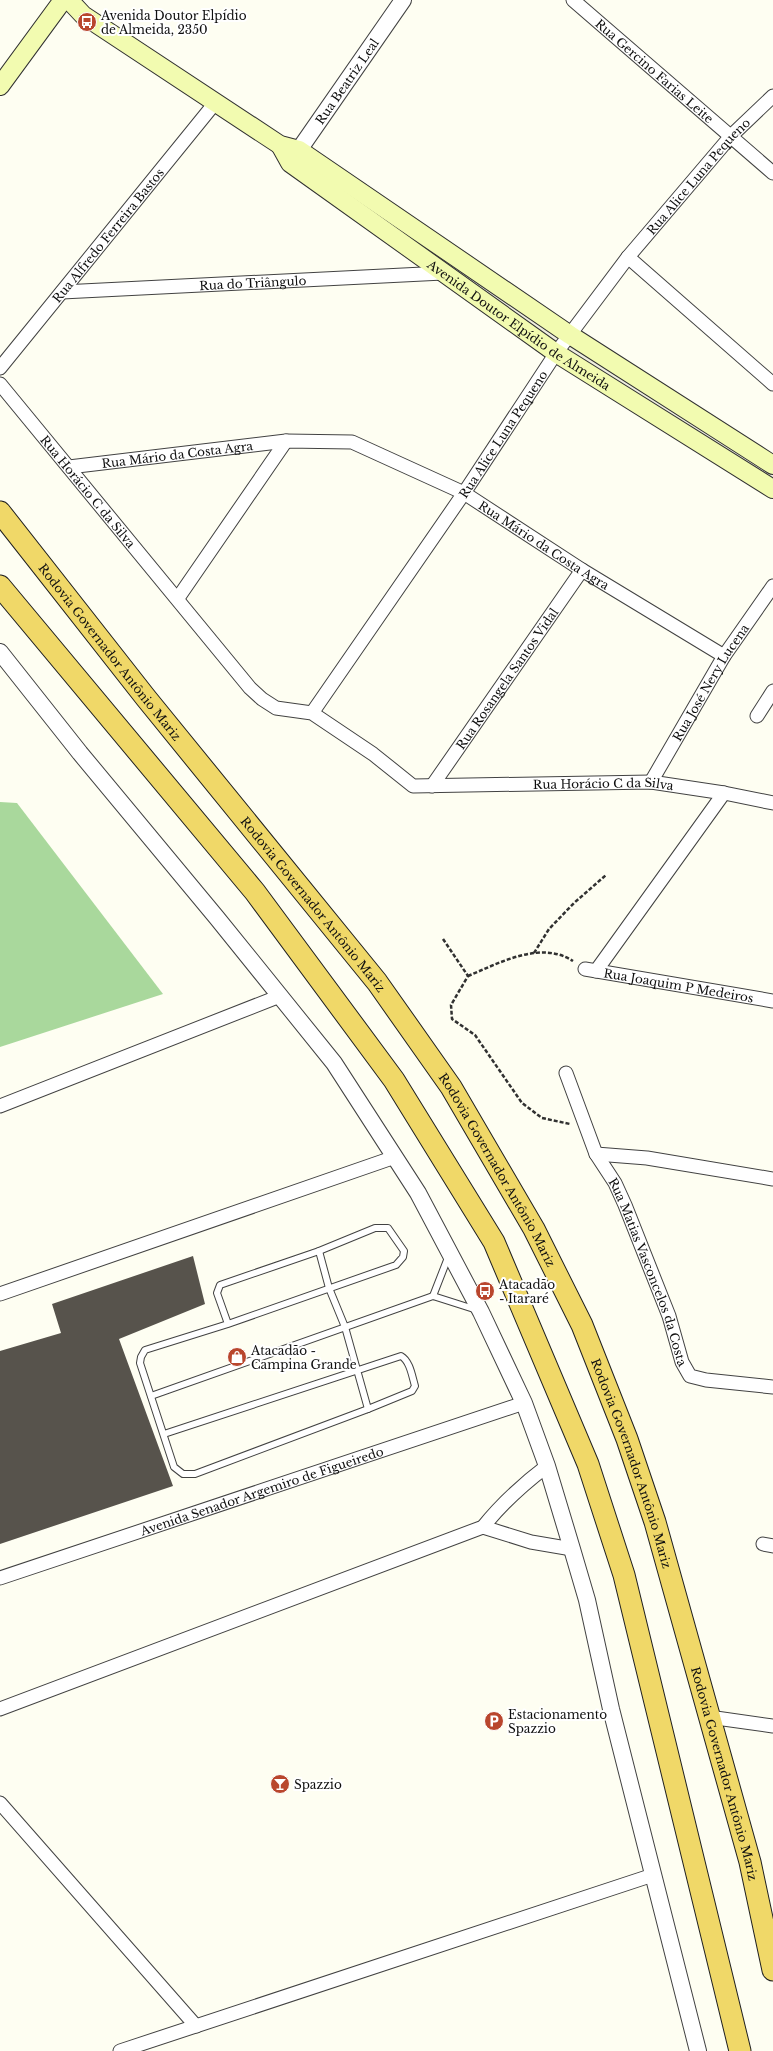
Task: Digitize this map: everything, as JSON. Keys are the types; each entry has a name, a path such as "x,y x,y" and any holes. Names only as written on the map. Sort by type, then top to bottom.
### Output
{"highway":[{"name":"Rodovia Governador Antônio Mariz","path":"0,512 146,698 377,982 451,1087 534,1229 582,1325 627,1439 655,1522 750,1862 773,1970"},
{"path":"0,586 255,892 394,1080 494,1242 588,1464 624,1575 740,2051"}],"main road":[{"name":"Avenida Doutor Elpídio de Almeida","path":"59,2 84,16 280,145 443,273 556,353 773,489"},
{"path":"0,86 59,2"},
{"name":"Avenida Doutor Elpídio de Almeida","path":"294,156 773,465"}],"street":[{"name":"Rua Beatriz Leal","path":"294,156 403,0"},
{"name":"Rua Gercino Farias Leite","path":"573,0 773,173"},
{"name":"Rua Alice Luna Pequeno","path":"312,714 464,493 570,334 628,257 731,136 773,96"},
{"name":"Rua Alfredo Ferreira Bastos","path":"0,368 215,103"},
{"path":"628,257 773,384"},
{"name":"Rua do Triângulo","path":"62,292 443,273"},
{"name":"Rua Horácio C da Silva","path":"0,384 178,598 250,688 276,708 312,714 373,754 413,786 651,782 724,793 773,803"},
{"path":"178,598 286,441"},
{"name":"Rua Mário da Costa Agra","path":"68,466 286,441 352,442 464,493 582,570 724,656"},
{"name":"Rua Rosangela Santos Vidal","path":"432,786 582,570"},
{"name":"Rua José Nery Lucena","path":"651,782 724,656 773,586"},
{"path":"0,652 80,754 217,918 334,1063 395,1157 450,1252 510,1370 547,1466 572,1549 698,2051"},
{"path":"757,716 773,691"},
{"path":"591,970 724,793"},
{"name":"Rua Joaquim P Medeiros","path":"591,970 773,1001"},
{"path":"0,1106 280,996"},
{"name":"Rua Matias Vasconcelos da Costa","path":"566,1073 596,1154 616,1183 669,1316 682,1362 690,1376 706,1380 773,1387"},
{"path":"596,1154 647,1158 773,1179"},
{"path":"0,1294 395,1157"},
{"name":"Avenida Senador Argemiro de Figueiredo","path":"0,1578 524,1403"},
{"path":"0,1709 483,1527 498,1507 518,1488 547,1466"},
{"path":"483,1527 531,1542 572,1549"},
{"path":"709,1716 773,1726"},
{"path":"0,1803 196,2026"},
{"path":"120,2051 654,1875"}],"lane":[{"path":"164,1434 401,1356 406,1358 415,1386 412,1391 368,1409 195,1474 183,1474 174,1467 150,1396 140,1363 141,1357 145,1350 228,1324 396,1265 403,1257 404,1251 388,1228 375,1228 319,1251 220,1285 217,1293 228,1324"},
{"path":"319,1251 329,1288 345,1327 368,1409"},
{"path":"433,1296 450,1252"},
{"path":"150,1396 433,1296 481,1312"}],"path":[{"path":"533,954 549,929 574,903 606,875"},
{"path":"443,939 468,976"},
{"path":"574,1125 542,1118 522,1103 475,1035 452,1019 451,1006 468,976 506,960 542,952 565,956 591,970"}],"green space":[{"path":"0,802 17,803 163,994 0,1047"}],"shaded area":[{"path":"299,153 773,468 773,484 504,314"}],"building":[{"path":"193,1256 205,1304 119,1339 173,1486 0,1544 0,1351 61,1333 52,1304"}],"place":[{"name":"Avenida Doutor Elpídio de Almeida, 2350","path":"87,22"},
{"name":"Atacadão - Itararé","path":"485,1291"},
{"name":"Atacadão - Campina Grande","path":"237,1357"},
{"name":"Estacionamento Spazzio","path":"494,1721"},
{"name":"Spazzio","path":"280,1784"}]}
